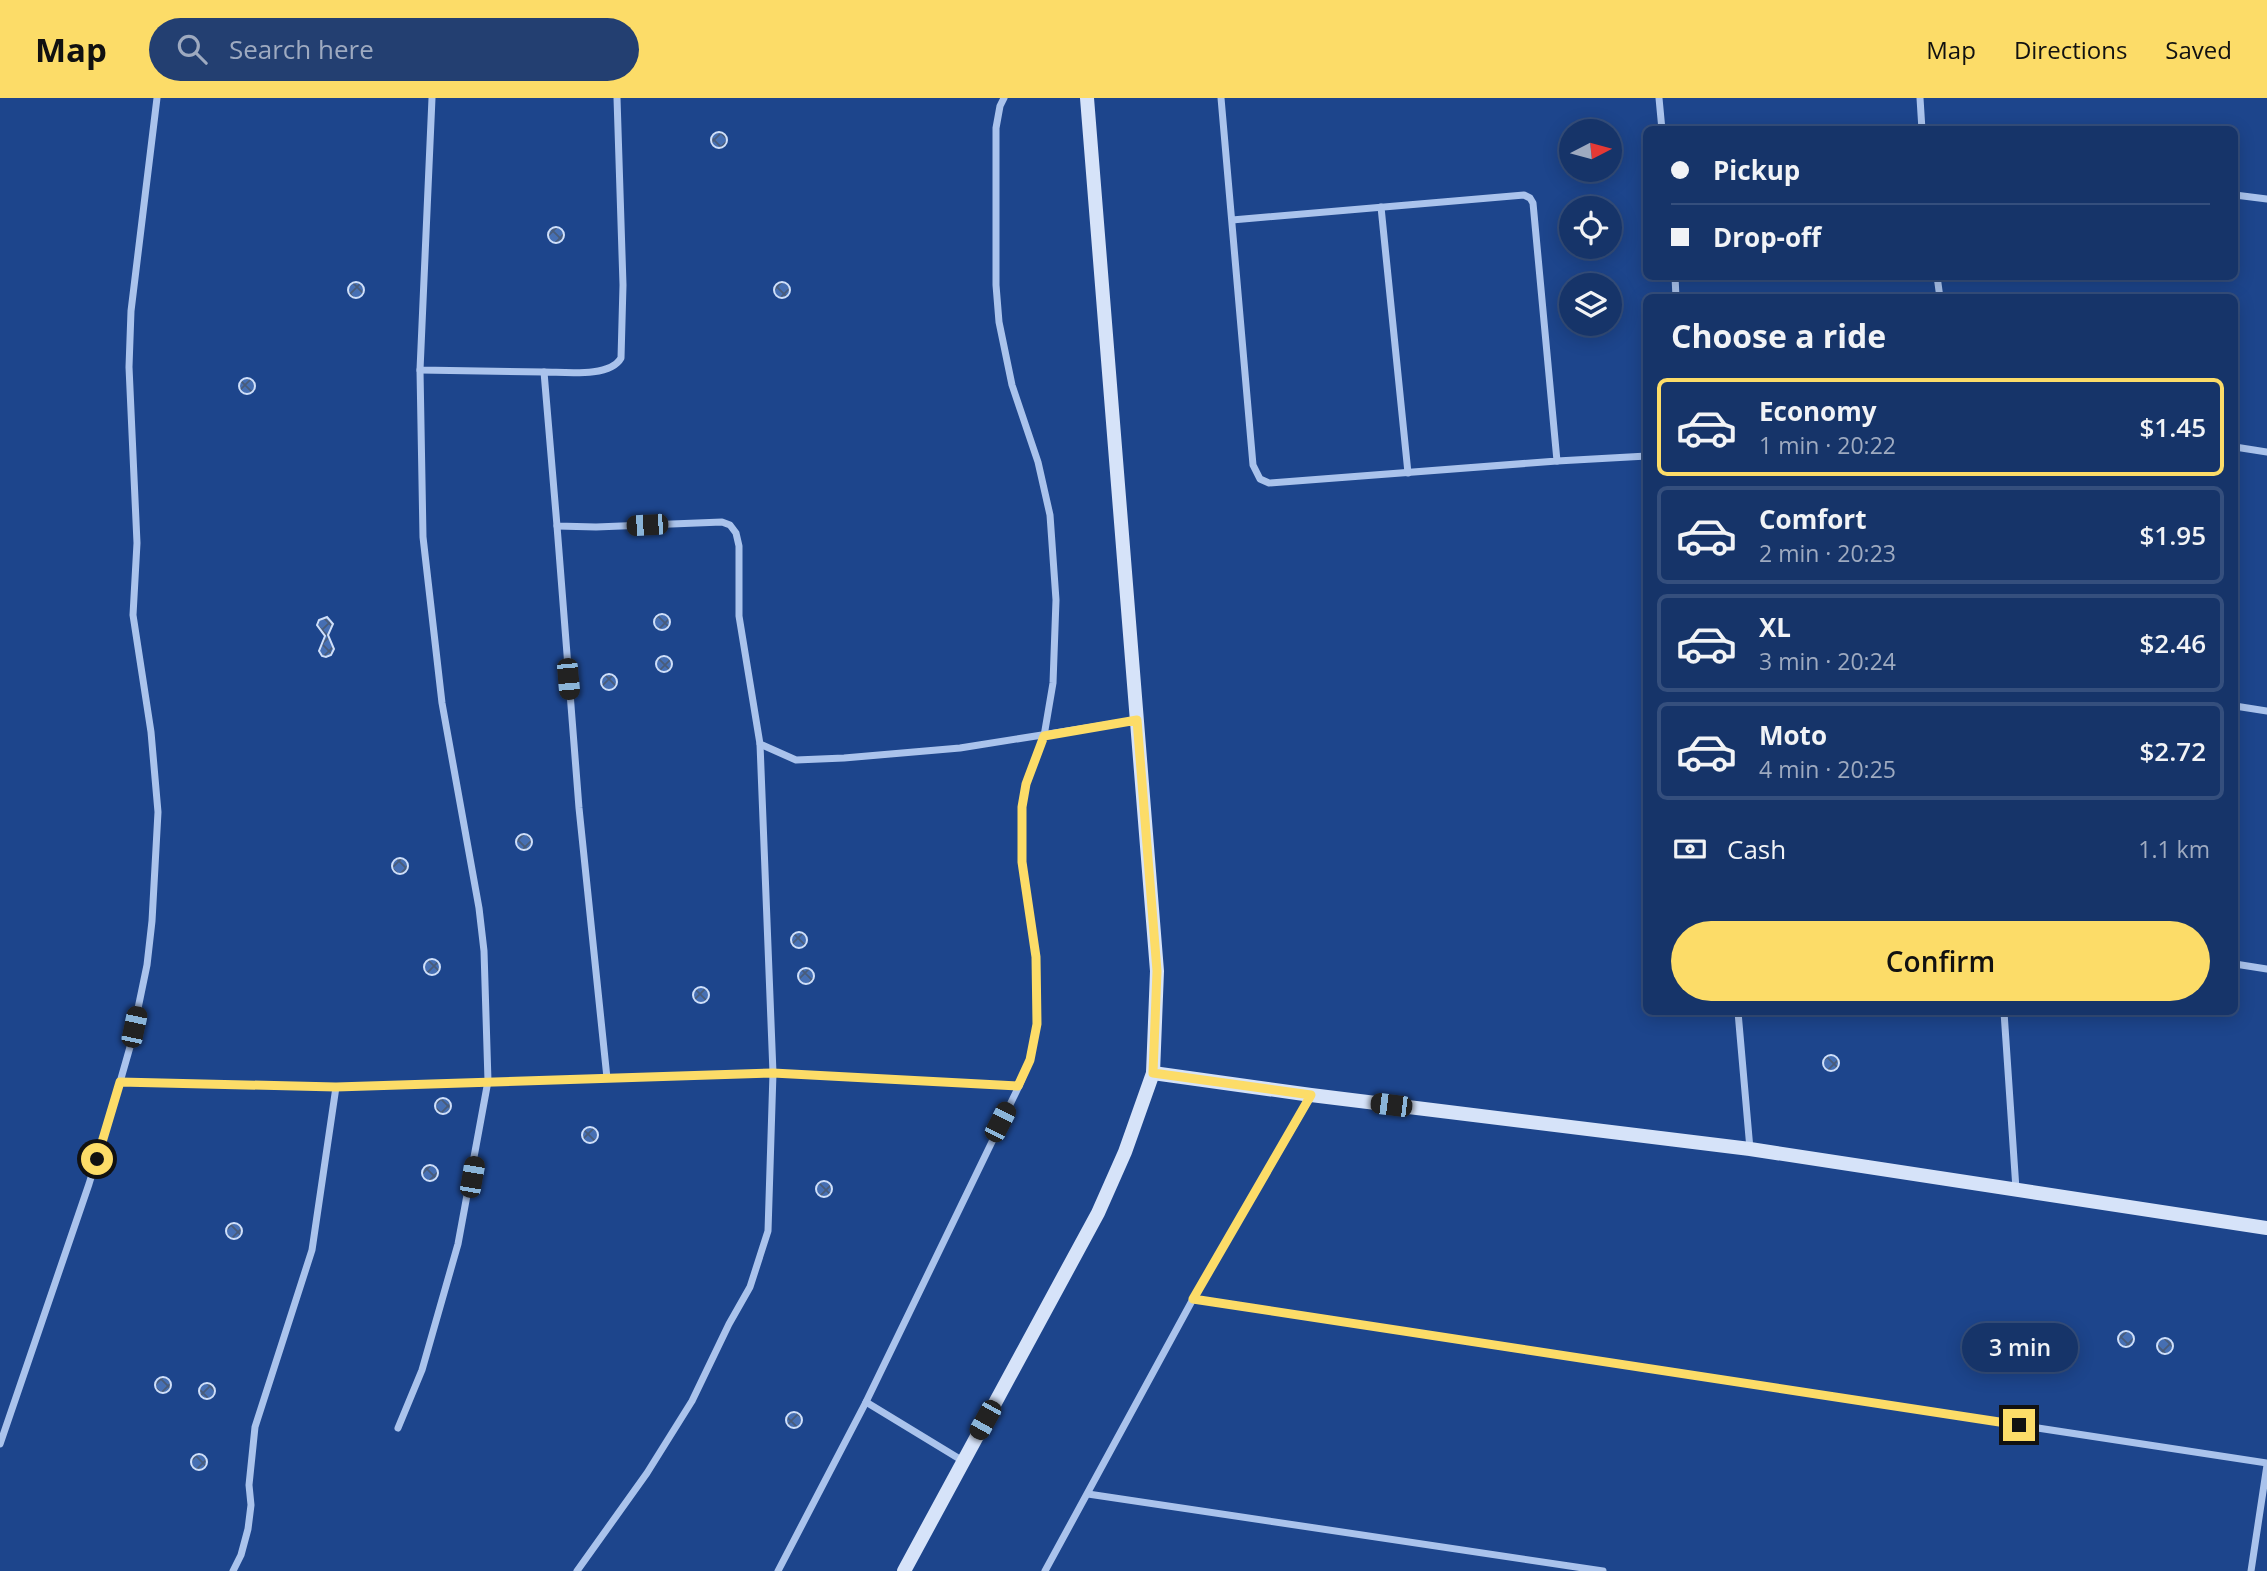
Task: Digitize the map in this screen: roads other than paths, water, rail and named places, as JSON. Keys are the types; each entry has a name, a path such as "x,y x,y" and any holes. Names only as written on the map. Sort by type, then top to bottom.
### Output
{"street":[{"path":"0,1444 89,1184 120,1082 147,965 156,871 158,812 151,732 133,615 137,542 128,367 131,311 158,98"},
{"path":"398,1428 422,1370 458,1244 488,1081 484,951 442,704 423,537 420,370 432,98"},
{"path":"420,370 544,372 606,370 616,365 621,358 623,285 617,98"},
{"path":"778,1571 866,1402 1018,1086 1030,1060 1037,1024 1036,957 1022,862 1022,807 1026,784 1044,736 1053,683 1056,600 1050,515 1038,462 1012,385 999,322 996,285 996,128 1004,98"},
{"path":"904,1571 1098,1213 1125,1152 1153,1073 1157,971 1087,98"},
{"path":"1222,98 1253,465 1260,479 1269,483 1643,456"},
{"path":"1659,98 1662,126"},
{"path":"1920,98 1922,126"},
{"path":"1232,220 1524,195 1530,198 1533,203 1557,461"},
{"path":"2238,195 2267,200"},
{"path":"1381,207 1408,474"},
{"path":"544,372 578,795 607,1078"},
{"path":"2238,447 2267,452"},
{"path":"557,526 722,522 730,525 736,533 739,546 739,616 760,744 773,1073 768,1230 754,1277 707,1373 673,1434 600,1542 577,1571"},
{"path":"2238,706 2267,711"},
{"path":"760,744 796,760 960,748 1137,720"},
{"path":"2238,964 2267,969"},
{"path":"1738,1015 1750,1149"},
{"path":"2004,1015 2016,1190"},
{"path":"120,1082 336,1087 773,1073 1018,1086"},
{"path":"1153,1073 1750,1149 2267,1228"},
{"path":"233,1571 241,1555 248,1529 255,1427 312,1250 336,1087"},
{"path":"1045,1571 1193,1299 1311,1095"},
{"path":"1193,1299 2267,1464 2251,1571"},
{"path":"866,1402 963,1461"},
{"path":"1088,1494 1603,1571"}]}
